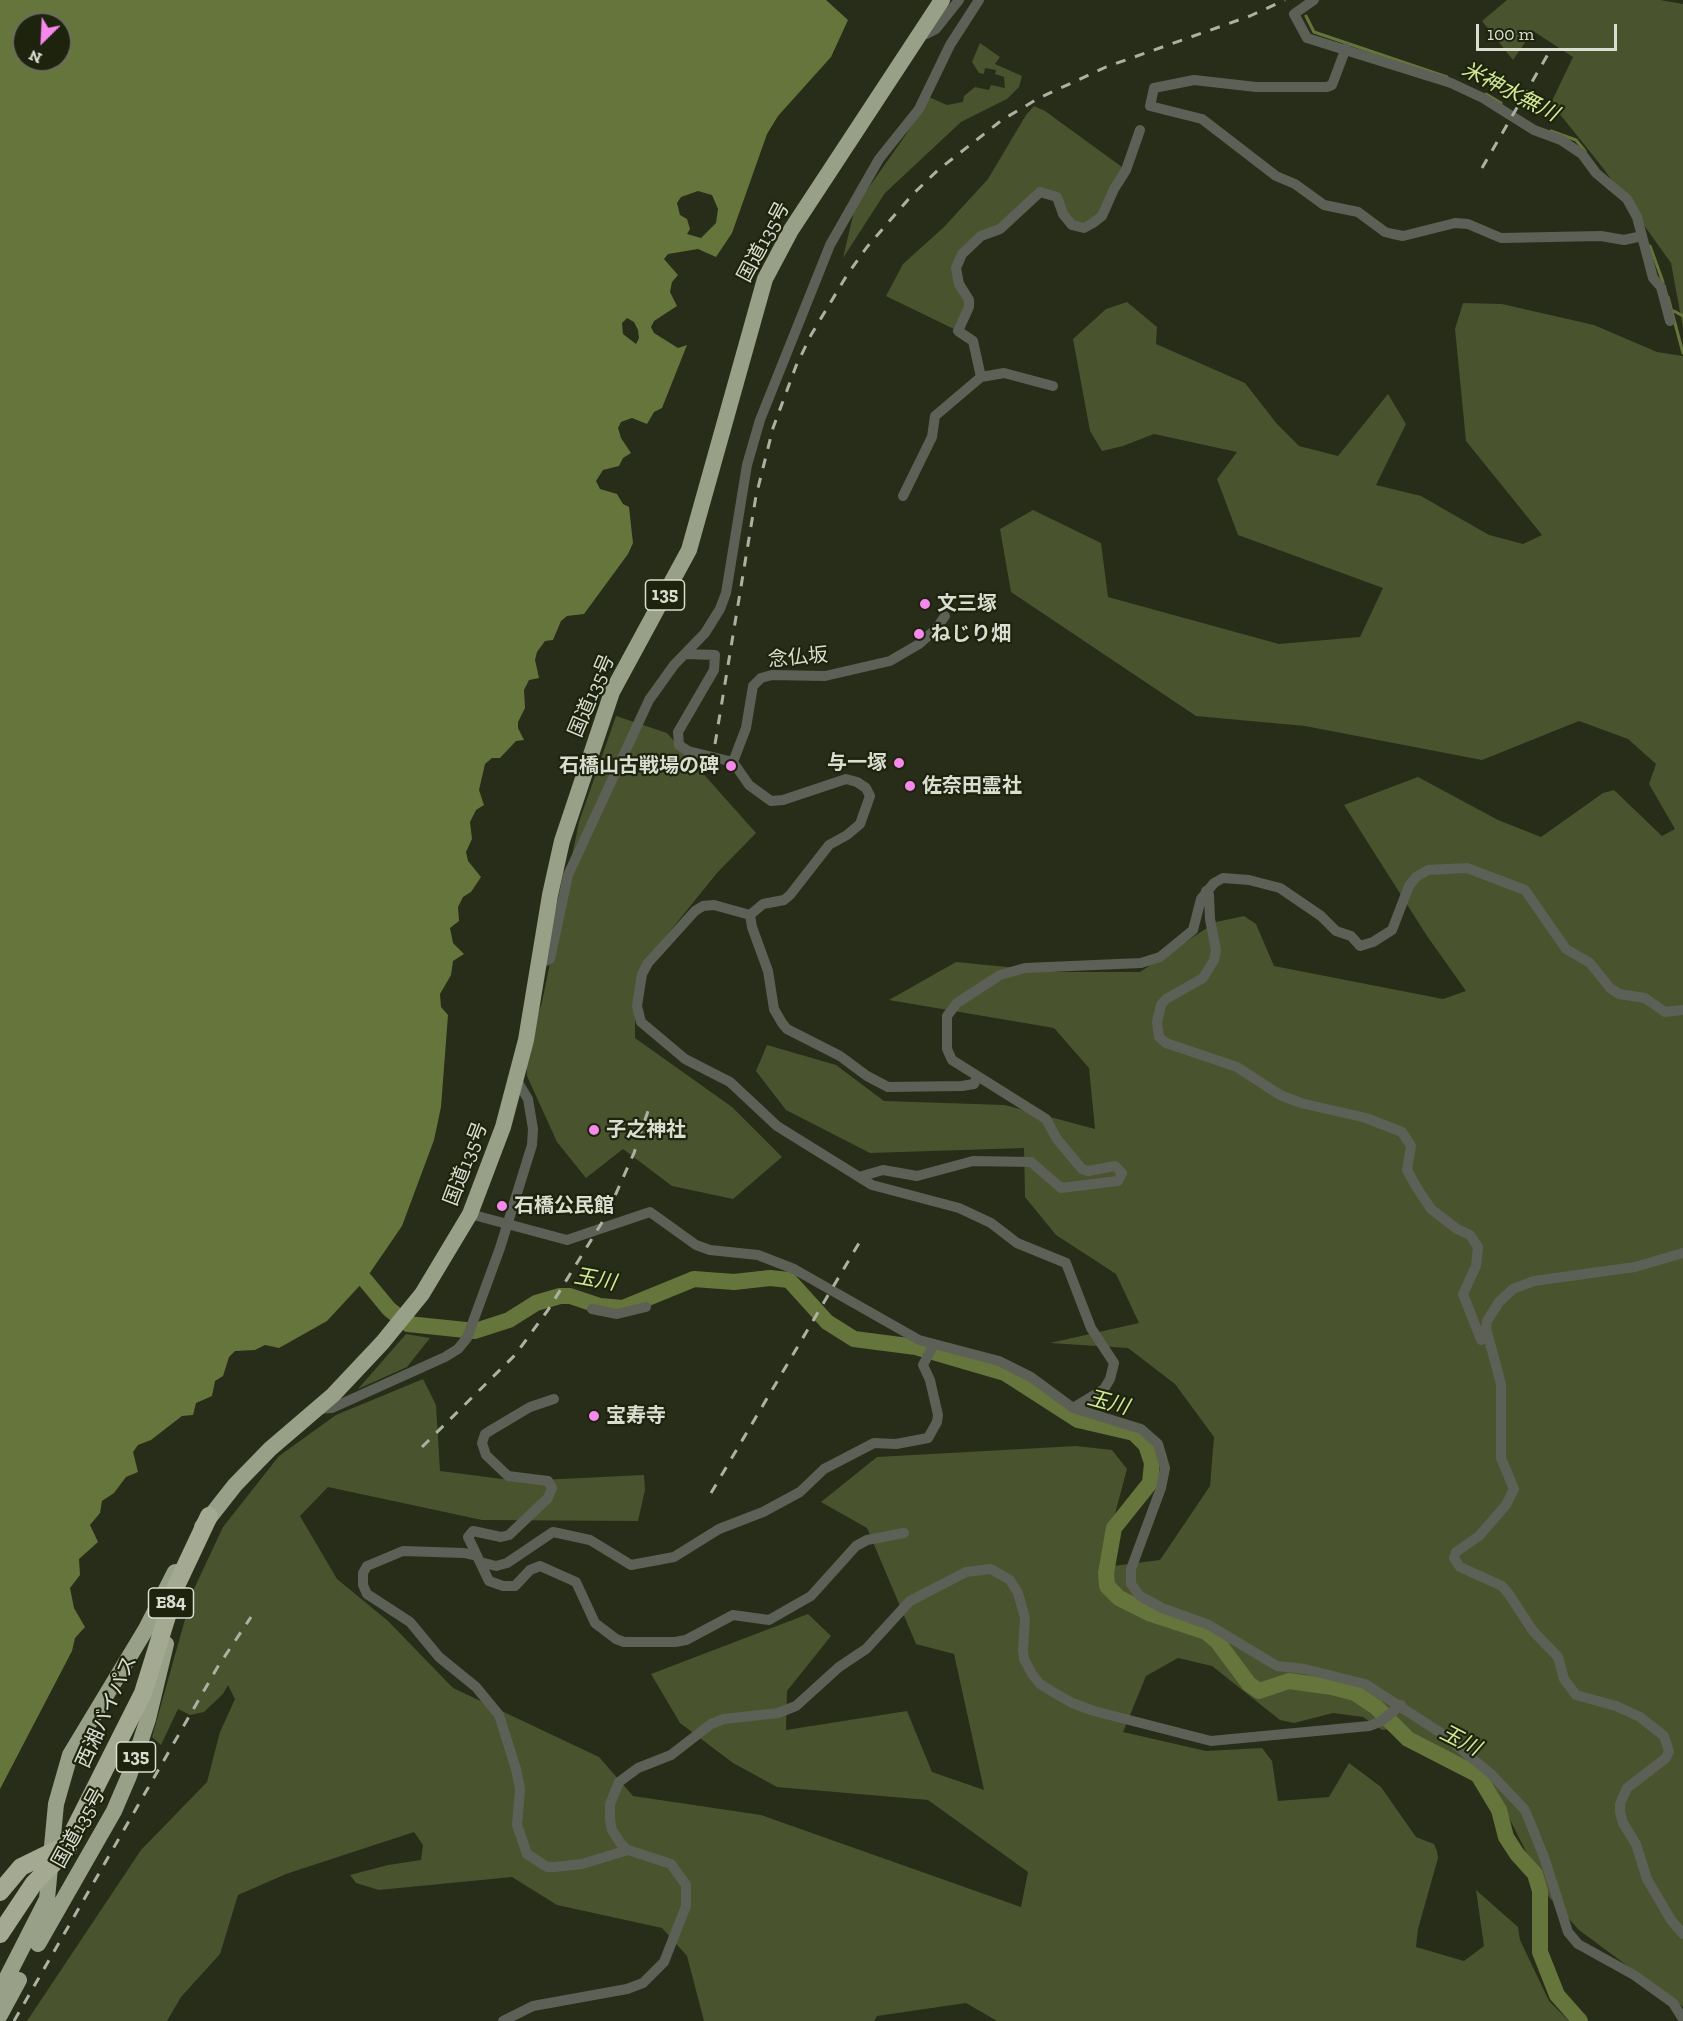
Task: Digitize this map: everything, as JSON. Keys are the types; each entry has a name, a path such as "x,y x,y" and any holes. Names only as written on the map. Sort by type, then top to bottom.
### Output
{"highway":[{"name":"国道135号","path":"0,1991 47,1899 56,1804 70,1755 162,1599 188,1548 209,1516 235,1485 270,1449 349,1379 391,1332 412,1307 468,1218 494,1155 516,1079 541,963 557,858 612,692 688,550 765,279 791,230 942,0"},
{"name":"国道135号","path":"0,2015 114,1811 140,1747 177,1602 195,1555 235,1485"},
{"name":"西湘バイパス","path":"0,1892 21,1867 68,1842 145,1694 177,1584 209,1516"},
{"name":"西湘バイパス","path":"0,1934 34,1884 75,1841 108,1781 165,1649"}],"street":[{"path":"922,32 926,34 936,28 959,0"},
{"path":"541,963 550,959 568,876 650,700 685,654 709,628 723,601 747,465 760,420 830,245 879,159 919,109 950,45 979,0"},
{"path":"1314,0 1294,14 1307,38 1346,48 1451,83 1484,98 1534,130 1561,140 1582,154 1596,173 1627,199 1637,217 1653,278 1661,287 1670,321"},
{"path":"1346,48 1332,84 1327,87 1256,87 1194,80 1154,88 1150,106 1202,119 1276,176 1295,184 1324,205 1358,212 1385,232 1403,236 1455,224 1468,224 1501,238 1601,236 1624,240 1642,236"},
{"path":"981,377 973,341 958,331 969,307 969,300 959,284 956,268 962,254 981,236 1000,229 1040,192 1057,197 1063,214 1072,225 1084,228 1093,223 1102,216 1114,189 1126,171 1140,129"},
{"path":"903,496 932,437 935,416 981,377 1004,373 1053,386"},
{"name":"念仏坂","path":"733,762 746,728 753,686 761,678 772,675 825,676 890,661 919,644 936,629 945,616"},
{"path":"685,654 715,655 714,670 678,732 679,745 688,752 733,762 749,785 771,801 783,800 846,779 866,788 870,796 860,824 847,835 829,845 790,895 784,900 763,904 750,915"},
{"path":"859,1177 883,1170 917,1176 973,1161 1031,1162 1040,1167 1054,1184 1068,1189 1114,1182 1122,1178 1121,1170 1115,1166 1088,1171 1082,1169 1057,1139 1046,1119 952,1060 947,1049 946,1024 952,1007 1000,975 1025,968 1141,963 1160,957 1193,930 1201,899 1206,891 1224,878 1236,878 1280,888 1322,916 1336,931 1351,936 1360,946 1379,939 1392,930 1409,886 1416,877 1435,868 1467,868 1526,890 1566,950 1590,963 1610,988 1619,994 1645,998 1665,1012 1683,1010"},
{"path":"1206,891 1209,895 1216,950 1214,960 1203,978 1166,999 1161,1005 1157,1022 1159,1037 1166,1043 1237,1067 1280,1095 1300,1103 1366,1118 1402,1132 1411,1146 1407,1170 1417,1188 1431,1209 1457,1229 1470,1235 1478,1247 1476,1266 1463,1294 1464,1302 1478,1328 1482,1343 1489,1347"},
{"path":"750,915 714,905 703,906 695,911 648,963 642,974 637,1006 641,1022 685,1059 730,1082 777,1126 872,1185 959,1208 991,1223 1017,1243 1066,1263 1091,1328 1114,1363 1110,1380 1104,1389 1073,1408"},
{"path":"750,915 768,971 774,1009 788,1029 840,1056 867,1076 888,1087 962,1086 974,1084 977,1077"},
{"path":"315,1409 332,1408 445,1357 458,1349 467,1338 508,1223 533,1137 528,1099 516,1079"},
{"path":"468,1218 508,1223 567,1240 650,1212 696,1245 710,1250 758,1255 794,1269 919,1340 999,1361 1031,1377 1073,1408 1141,1429 1153,1438 1161,1450 1164,1478 1131,1569 1131,1584 1140,1596 1162,1608 1209,1625 1277,1666 1305,1669 1365,1684 1473,1758 1522,1805 1544,1857 1568,1932 1578,1944 1641,1979 1673,2003 1683,2019"},
{"path":"1683,1253 1635,1268 1534,1281 1513,1289 1498,1302 1486,1321 1489,1347 1501,1384 1500,1458 1514,1489 1506,1505 1479,1536 1456,1552 1455,1562 1502,1586 1533,1631 1558,1657 1564,1679 1576,1695 1616,1706 1640,1717 1664,1736 1669,1751 1666,1758 1627,1788 1620,1812 1623,1823 1636,1844 1640,1864 1647,1878 1671,1920 1683,1934"},
{"path":"592,1309 617,1314 646,1307"},
{"path":"628,1850 582,1864 555,1867 547,1866 526,1854 517,1825 520,1789 499,1715 476,1687 439,1657 410,1622 367,1594 363,1585 363,1573 367,1566 403,1551 464,1553 496,1566 507,1563 553,1532 590,1540 632,1565 674,1557 719,1529 763,1512 800,1492 824,1469 874,1443 896,1444 928,1438 938,1422 938,1415 930,1380 922,1365 934,1344"},
{"path":"554,1399 543,1405 530,1407 483,1436 482,1447 486,1455 504,1474 512,1477 544,1479 552,1488 548,1498 509,1535 501,1537 477,1531 469,1533 468,1538 489,1581 509,1587 520,1582 534,1567 545,1567 576,1582 595,1623 616,1639 624,1642 675,1642 686,1640 733,1615 769,1620 811,1596 855,1546 867,1540 904,1533"},
{"path":"503,2021 533,2006 627,1989 643,1983 663,1962 686,1906 686,1885 670,1864 628,1850 612,1830 610,1804 619,1782 629,1773 672,1755 711,1724 724,1719 778,1713 796,1706 833,1672 866,1649 910,1601 945,1581 978,1569 997,1571 1015,1587 1025,1618 1024,1659 1040,1684 1072,1703 1211,1741 1369,1726 1380,1722 1397,1708"}],"shaded area":[{"path":"0,0 826,0 848,20 831,57 778,116 767,134 732,233 716,257 698,249 668,254 664,259 678,275 672,282 670,292 677,306 654,321 651,327 654,333 678,348 687,345 662,408 654,412 647,424 632,418 621,422 618,428 621,438 631,453 623,458 619,466 603,470 596,481 600,489 617,494 623,504 629,507 633,543 628,554 584,614 567,616 561,621 553,640 545,641 537,652 535,660 539,678 529,680 524,690 525,708 518,722 518,728 524,740 516,741 500,758 492,758 485,764 479,790 484,805 476,810 470,822 472,839 466,852 468,861 481,877 471,892 463,897 458,907 459,921 450,928 453,943 464,954 453,961 451,975 440,994 441,1007 448,1015 441,1107 434,1140 402,1226 365,1280 327,1321 279,1348 265,1345 255,1350 235,1351 229,1357 223,1376 215,1381 212,1396 196,1403 193,1415 182,1416 151,1440 138,1445 133,1452 138,1472 126,1477 114,1493 102,1501 100,1513 90,1525 98,1542 79,1559 80,1575 70,1588 74,1608 85,1627 75,1638 72,1651 0,1789","holes":["698,191 712,195 718,209 716,223 701,238 687,234 690,229 687,219 680,215 677,203 681,197","627,318 634,322 638,330 639,338 636,344 623,334 622,323"]},
{"path":"1507,0 1660,0 1683,4 1683,328 1671,263 1603,168 1551,103 1573,57 1533,31 1513,60 1482,21"},
{"path":"980,43 1000,57 995,64 1022,76 1019,87 1007,99 961,122 885,193 843,258 855,207 905,136 929,97 947,105 963,102 964,96 975,87 989,90 991,85 1005,88 1004,77 995,74 996,70 985,68 984,74 979,73 972,62"},
{"path":"1034,106 1045,111 1126,170 1106,209 1078,228 1061,205 1040,192 1019,213 981,236 956,268 969,300 958,331 886,296 903,264 944,227 988,179 1026,115"},
{"path":"1127,302 1157,327 1156,344 1245,383 1277,424 1299,446 1338,456 1388,394 1406,424 1376,485 1421,496 1489,535 1523,544 1542,535 1466,441 1455,329 1463,303 1502,304 1594,325 1657,352 1683,356 1683,2007 1579,1930 1549,1897 1490,1780 1403,1727 1382,1730 1363,1717 1333,1713 1294,1723 1280,1720 1212,1666 1178,1658 1146,1676 1123,1732 1206,1751 1262,1748 1272,1761 1278,1801 1329,1797 1349,1763 1381,1787 1416,1837 1434,1844 1437,1851 1438,1858 1418,1929 1416,1947 1464,1961 1484,1946 1476,1890 1518,1927 1520,1940 1549,2001 1569,2021 997,2021 966,2003 877,2016 874,2021 704,2021 687,1956 662,1928 557,1905 512,1877 379,1890 356,1883 350,1875 388,1865 421,1860 423,1845 414,1832 286,1874 238,1895 220,1954 181,1997 167,2021 27,2021 141,1850 207,1782 220,1732 235,1699 228,1685 223,1694 204,1712 190,1715 178,1709 161,1745 152,1737 193,1591 223,1527 279,1456 336,1415 423,1379 436,1405 440,1471 518,1481 644,1475 645,1490 638,1521 482,1520 328,1487 300,1516 337,1579 388,1621 453,1688 599,1757 633,1796 761,1815 1021,1907 1028,1872 928,1800 777,1787 733,1763 680,1723 651,1674 808,1614 831,1636 787,1691 786,1730 907,1711 932,1772 984,1790 954,1654 916,1644 867,1528 821,1502 877,1457 1076,1446 1112,1450 1127,1469 1108,1540 1105,1567 1160,1560 1210,1486 1214,1437 1175,1384 1128,1348 1050,1343 1139,1323 1116,1274 1056,1235 1025,1197 1024,1148 870,1153 786,1110 756,1071 767,1045 836,1065 884,1101 1005,1105 1095,1129 1089,1068 1054,1028 889,1000 956,962 1058,972 1140,972 1216,922 1244,916 1256,924 1274,966 1443,999 1466,991 1427,936 1344,805 1418,777 1498,820 1541,837 1603,793 1614,790 1662,836 1675,829 1649,784 1656,764 1628,739 1579,721 1482,760 1305,726 1196,716 1011,592 1000,529 1033,510 1101,543 1108,597 1279,644 1360,637 1383,588 1238,535 1217,479 1237,452 1154,434 1102,451 1090,431 1073,339 1106,309"},
{"path":"616,716 667,733 756,833 717,873 658,946 635,1005 635,1038 732,1107 782,1157 733,1199 672,1186 623,1149 586,1178 557,1142 527,1076 526,1050 542,1002 579,822"},
{"path":"406,1334 430,1338 407,1367 358,1389"}],"waterway":[{"name":"米神水無川","path":"1306,16 1314,32 1447,77"},
{"name":"米神水無川","path":"1486,94 1501,103"},
{"name":"米神水無川","path":"1551,131 1576,140 1585,151"},
{"name":"米神水無川","path":"1650,246 1663,282"},
{"path":"1668,297 1683,353"},
{"name":"米神水無川","path":"1674,311 1683,316"},
{"name":"玉川","path":"365,1280 389,1309 408,1324 475,1331 509,1320 536,1303 560,1296 570,1296 600,1306 623,1308 694,1279 734,1282 770,1278 789,1280 827,1322 854,1339 916,1347 1005,1373 1078,1420 1134,1433 1146,1445 1152,1463 1150,1483 1114,1528 1106,1573 1107,1586 1119,1598 1151,1614 1206,1632 1217,1641 1249,1684 1259,1691 1289,1681 1355,1693 1376,1707 1408,1739 1478,1775 1499,1810 1506,1837 1517,1854 1535,1874 1540,1891 1540,1952 1557,1995 1580,2021"}],"railway":[{"path":"715,744 756,496 773,428 796,366 811,335 847,275 867,247 912,195 938,170 1002,120 1039,98 1106,67 1250,16 1285,0"},
{"path":"1482,168 1551,49"},
{"path":"422,1447 515,1355 548,1310 606,1216 634,1153 649,1108"},
{"path":"711,1493 862,1238"},
{"path":"14,2021 217,1668 251,1617"}],"place":[{"name":"文三塚","path":"925,604"},
{"name":"ねじり畑","path":"919,634"},
{"name":"与一塚","path":"899,763"},
{"name":"石橋山古戦場の碑","path":"731,766"},
{"name":"佐奈田霊社","path":"910,786"},
{"name":"子之神社","path":"594,1130"},
{"name":"石橋公民館","path":"502,1206"},
{"name":"宝寿寺","path":"594,1416"}]}
